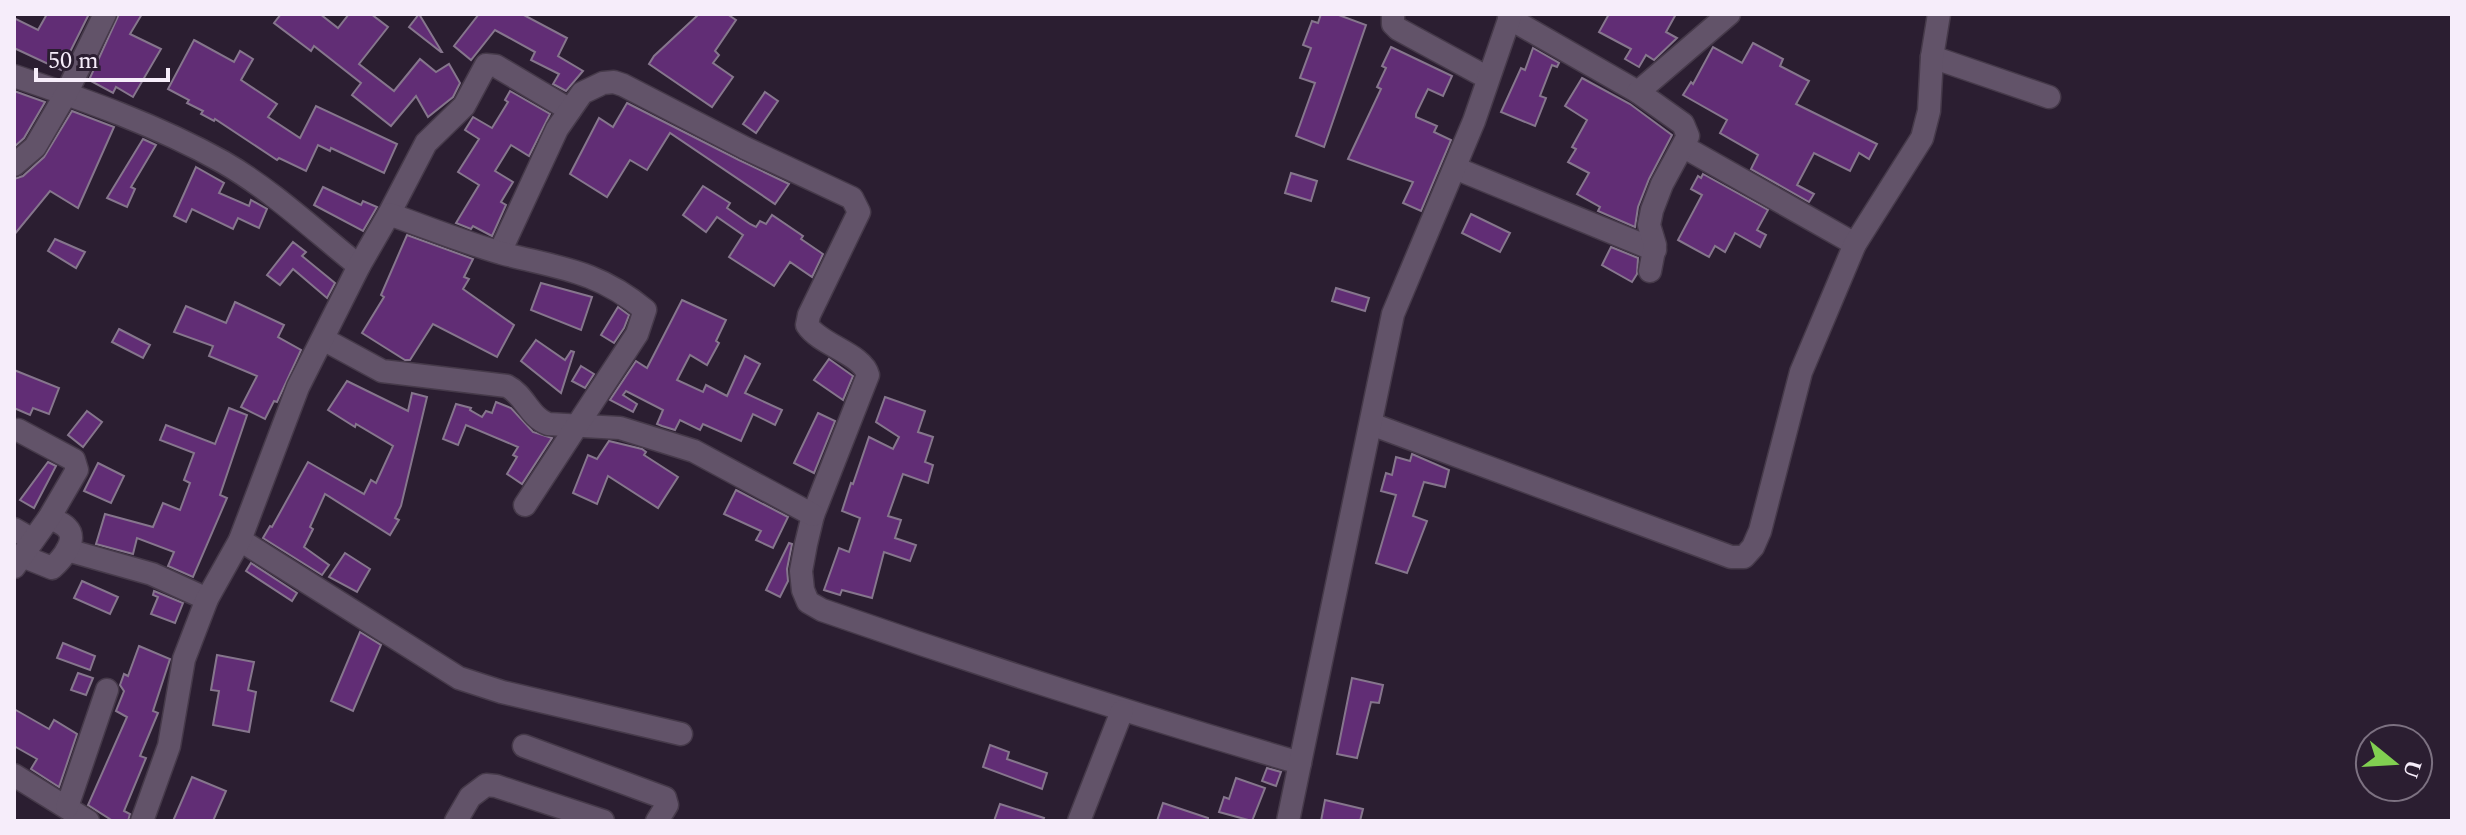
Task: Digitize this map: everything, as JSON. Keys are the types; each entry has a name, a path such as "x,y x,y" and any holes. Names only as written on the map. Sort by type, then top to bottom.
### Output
{"street":[{"path":"14,165 35,147 66,94 105,14"},
{"path":"1393,14 1392,20 1398,29 1488,78"},
{"path":"1638,92 1729,14"},
{"path":"1371,424 1731,557 1744,557 1753,547 1760,531 1801,372 1855,244 1922,138 1929,111 1932,57 1939,14"},
{"path":"1288,821 1393,314 1455,168 1510,16 1638,92 1683,124 1688,136 1652,210 1649,225 1653,260 1455,168"},
{"path":"1932,57 2049,97"},
{"path":"142,821 169,746 184,659 207,599 240,540 298,387 426,143 464,106 486,65 496,66 570,110"},
{"path":"14,76 145,125 222,162 251,181 359,266"},
{"path":"500,252 557,129 582,93 592,87 614,82 855,201 859,212 857,218 809,315 807,325 816,335 864,365 868,375 813,515 801,571 804,595 815,606 941,653 1122,711 1300,763"},
{"path":"1684,147 1855,244"},
{"path":"389,214 500,252 593,276 645,310 637,334 525,505"},
{"path":"323,339 382,371 507,386 520,393 537,419 556,425 620,428 694,451 813,515"},
{"path":"15,433 76,462 77,474 49,518 21,548 52,568 72,539 66,527 49,518"},
{"path":"240,540 459,678 502,692 681,734"},
{"path":"67,550 152,574 207,599"},
{"path":"67,807 107,690"},
{"path":"1079,821 1122,711"},
{"path":"524,746 661,795 667,800 667,805 657,821"},
{"path":"14,775 88,821"},
{"path":"456,821 470,797 486,785 496,786 554,814 603,821"}],"building":[{"path":"47,14 89,14 61,70 14,48 14,18 38,30"},
{"path":"119,14 142,14 130,34 161,49 133,97 116,87 113,93 89,80"},
{"path":"281,14 320,14 338,28 349,14 371,14 388,27 359,64 394,91 420,59 436,72 449,64 460,83 453,97 428,117 416,96 391,126 352,95 361,83 314,46 311,51 274,23"},
{"path":"419,14 442,52 409,27"},
{"path":"479,14 522,14 567,38 558,56 583,71 566,91 553,84 559,74 531,60 535,52 495,30 471,60 454,46"},
{"path":"699,14 727,14 736,20 715,51 719,55 713,63 733,77 712,107 649,64"},
{"path":"1321,14 1336,14 1366,25 1324,147 1296,136 1315,83 1300,78 1311,48 1303,45 1312,21 1318,23"},
{"path":"1609,14 1676,14 1666,32 1677,38 1654,60 1646,55 1639,67 1625,59 1631,49 1599,32"},
{"path":"194,40 234,62 240,51 253,59 241,80 277,104 268,117 300,138 316,106 397,144 384,173 318,145 306,171 279,158 277,160 215,119 201,114 203,111 187,103 189,100 168,89"},
{"path":"1753,43 1783,59 1780,66 1809,81 1796,104 1877,144 1869,159 1859,153 1850,171 1814,153 1797,185 1814,194 1809,202 1751,169 1758,155 1720,133 1727,120 1683,95 1691,82 1693,84 1713,47 1742,63"},
{"path":"1391,47 1452,76 1443,96 1428,89 1416,114 1416,117 1437,126 1434,132 1451,140 1421,211 1403,203 1413,182 1348,159 1381,89 1377,87 1386,68 1382,66"},
{"path":"1533,48 1559,63 1557,67 1552,65 1540,96 1546,98 1535,126 1501,112 1521,68 1525,70"},
{"path":"1582,78 1630,104 1672,135 1649,179 1638,207 1635,227 1598,211 1600,207 1577,194 1589,173 1568,162 1576,149 1572,147 1587,120 1565,106"},
{"path":"14,91 45,102 24,138 14,147"},
{"path":"510,91 550,114 529,156 511,145 495,171 513,182 501,202 506,205 492,236 473,226 471,229 456,223 479,185 458,172 479,139 465,130 473,117 492,128 508,102 505,100"},
{"path":"765,92 778,101 756,133 743,124"},
{"path":"627,103 789,184 775,204 670,133 647,170 630,160 607,197 570,174 599,118 613,127"},
{"path":"72,111 114,127 78,208 50,191 14,235 14,179 23,176 44,157"},
{"path":"143,139 156,145 131,187 135,189 127,207 107,198"},
{"path":"196,167 224,183 219,193 249,206 251,200 267,209 259,228 238,218 233,229 192,209 186,222 174,216"},
{"path":"1291,173 1317,181 1311,201 1285,193"},
{"path":"1703,174 1768,210 1757,230 1766,235 1760,247 1735,233 1725,252 1715,246 1709,257 1678,240 1702,195 1691,189 1698,176 1701,178"},
{"path":"703,186 730,203 727,208 756,227 760,221 766,224 772,215 803,236 801,239 823,254 812,277 790,262 774,286 729,257 743,235 717,217 706,232 683,215"},
{"path":"323,187 361,205 363,201 377,207 363,231 314,205"},
{"path":"1471,214 1510,233 1500,252 1462,233"},
{"path":"407,235 473,259 464,277 469,279 463,289 514,325 497,357 433,324 410,360 405,360 362,333 384,297 381,295"},
{"path":"55,239 85,252 76,268 48,251"},
{"path":"293,242 306,252 302,256 335,283 327,298 293,269 280,285 267,275"},
{"path":"1611,247 1638,258 1637,274 1632,282 1602,265"},
{"path":"541,283 592,297 581,330 531,310"},
{"path":"1336,288 1369,298 1365,311 1332,301"},
{"path":"682,300 726,320 716,341 719,343 707,365 690,355 677,380 703,392 706,385 727,396 745,356 760,364 745,393 782,410 775,425 753,414 741,441 703,424 700,430 680,420 675,430 657,424 663,410 626,391 623,395 637,404 633,412 610,400 636,361 647,368"},
{"path":"235,302 284,325 278,337 301,350 277,402 274,401 265,419 241,407 257,376 209,356 213,346 174,332 186,306 226,323"},
{"path":"618,307 629,315 614,343 601,335"},
{"path":"119,329 150,345 143,358 112,342"},
{"path":"536,340 565,360 571,351 574,352 561,393 521,361"},
{"path":"829,359 853,376 843,400 814,380"},
{"path":"581,366 594,374 585,388 572,381"},
{"path":"14,370 59,388 49,414 33,408 30,415 14,408"},
{"path":"347,381 408,411 412,393 427,397 401,506 395,518 399,520 390,535 325,494 304,547 329,565 322,575 263,538 308,462 364,494 371,480 376,483 393,446 328,410"},
{"path":"885,397 925,411 918,432 933,437 925,462 933,465 928,483 903,474 888,516 901,520 895,538 916,545 910,561 884,552 872,598 842,590 840,595 824,590 839,548 849,552 860,518 842,511 851,483 869,437 893,449 899,437 876,422"},
{"path":"496,402 511,408 533,432 552,438 522,484 507,474 517,457 513,455 518,447 466,425 458,445 443,439 456,404 471,408 482,417 486,411 492,413"},
{"path":"229,408 247,415 220,495 227,498 193,577 168,566 174,552 137,538 133,554 96,544 105,514 153,527 163,503 180,510 190,483 184,480 194,453 160,440 166,425 215,444"},
{"path":"87,411 102,422 83,447 68,435"},
{"path":"818,413 835,421 814,473 794,463"},
{"path":"609,441 642,449 646,452 644,455 678,477 658,508 608,476 597,504 573,493 588,455 597,459"},
{"path":"1412,454 1449,470 1445,487 1424,482 1413,516 1427,521 1407,573 1376,563 1396,495 1381,491 1386,473 1392,475 1396,457 1410,461"},
{"path":"48,462 56,466 34,508 20,500"},
{"path":"98,463 124,476 111,503 84,491"},
{"path":"736,490 788,517 773,548 756,540 761,531 724,514"},
{"path":"789,543 792,544 788,581 780,597 766,590"},
{"path":"345,553 370,569 357,592 329,577"},
{"path":"251,563 297,593 292,601 246,571"},
{"path":"82,581 118,597 110,614 74,598"},
{"path":"154,591 183,603 175,623 151,614 158,597 153,595"},
{"path":"360,632 381,645 353,711 331,701"},
{"path":"63,643 95,656 90,670 57,658"},
{"path":"139,646 170,659 153,711 158,713 140,756 146,758 124,811 130,814 128,821 113,821 88,805 127,717 116,711 124,691 120,685 124,674 128,676"},
{"path":"217,655 254,662 248,690 256,692 249,732 213,725 219,691 211,690"},
{"path":"78,673 93,678 86,695 71,690"},
{"path":"1352,678 1383,685 1379,703 1371,702 1357,758 1337,754"},
{"path":"14,709 49,729 54,720 77,734 59,787 31,769 37,759 14,746"},
{"path":"990,745 1009,752 1007,759 1047,773 1042,789 983,767"},
{"path":"1267,768 1281,772 1276,786 1262,781"},
{"path":"192,777 226,791 213,821 173,821"},
{"path":"1236,778 1265,788 1252,821 1219,812 1224,797 1229,799"},
{"path":"1325,800 1363,809 1360,821 1321,821"},
{"path":"1163,803 1208,818 1208,821 1157,821"},
{"path":"1000,804 1044,818 1043,821 994,821"}]}
